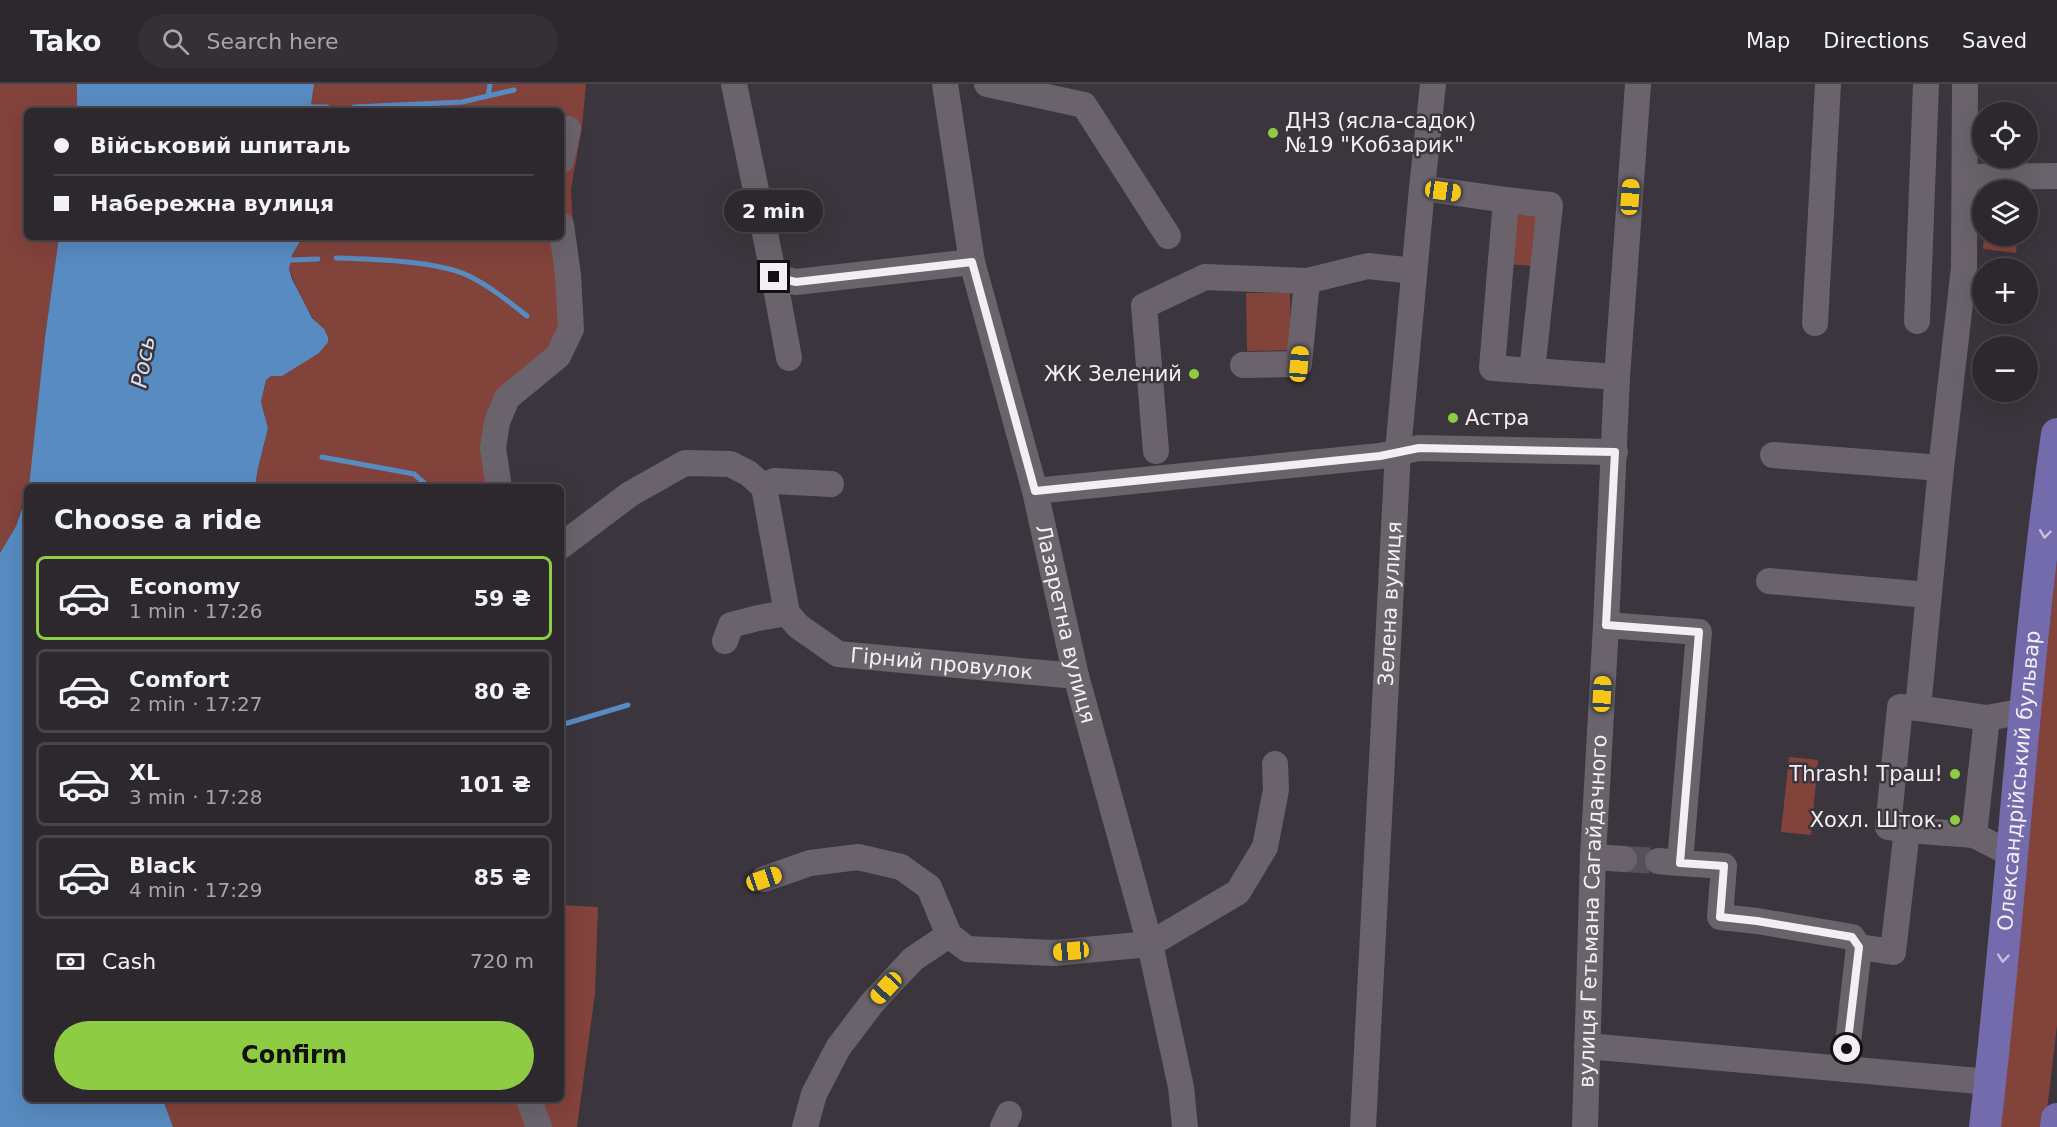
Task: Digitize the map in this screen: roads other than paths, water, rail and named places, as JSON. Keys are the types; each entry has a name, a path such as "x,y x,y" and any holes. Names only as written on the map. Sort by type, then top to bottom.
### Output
{"main road":[{"name":"Олександрійський бульвар","path":"1985,1127 2013,855 2025,711 2056,442"},
{"path":"2056,1127 2057,1119"}],"street":[{"path":"734,84 789,358"},
{"name":"Лазаретна вулиця","path":"945,84 972,262 1035,491 1076,676 1150,944 1181,1087 1185,1127"},
{"path":"987,84 1084,105 1168,236"},
{"name":"Зелена вулиця","path":"1364,1127 1398,451 1433,84"},
{"name":"вулиця Гетьмана Сагайдачного","path":"1585,1127 1593,857 1617,377 1638,84"},
{"path":"1815,323 1828,84"},
{"path":"1917,321 1926,84"},
{"path":"1918,708 1941,468 1964,268 1965,84"},
{"path":"564,147 568,129"},
{"path":"1966,177 2057,176"},
{"path":"1422,188 1550,206 1532,372"},
{"path":"1506,200 1492,368 1617,377"},
{"path":"499,484 493,448 497,422 507,398 558,356 571,329 563,240"},
{"path":"774,277 796,282 972,262"},
{"path":"1156,451 1144,306 1205,277 1307,281 1368,266 1414,271"},
{"path":"1243,365 1299,364 1307,281"},
{"path":"1035,491 1380,456 1419,448 1615,452"},
{"path":"1773,454 1941,468"},
{"path":"564,544 630,494 685,463 730,464 748,472 764,487 787,613 731,626 725,641"},
{"path":"764,487 774,481 831,484"},
{"path":"1769,581 1928,595"},
{"name":"Гірний провулок","path":"787,613 798,626 838,654 1076,676"},
{"path":"1606,625 1699,632 1669,862 1724,866 1720,917 1852,937 1859,947 1845,1069"},
{"path":"2013,855 1974,835 1887,827 1900,707 1987,718 2025,711"},
{"path":"1974,835 1987,718"},
{"path":"764,879 810,863 858,857 901,867 929,887 949,935 967,949 1053,953 1150,944 1238,892 1265,847 1276,790 1275,764"},
{"path":"1859,947 1893,952 1907,830"},
{"path":"1593,857 1624,859"},
{"path":"805,1127 814,1094 838,1048 872,1003 913,959 949,935"},
{"path":"1587,1046 1990,1082"},
{"path":"530,1102 539,1127"}],"water":[{"path":"77,84 314,84 310,108 77,108"},
{"name":"Рось","path":"59,240 301,240 292,255 289,269 312,318 324,329 328,342 319,353 282,376 271,376 266,380 261,402 268,428 255,484 29,484 45,337"},
{"path":"24,502 24,1102 164,1102 173,1127 0,1127 0,553 16,526"}],"waterway":[{"path":"488,96 490,84"},
{"path":"354,107 462,102 514,90"},
{"path":"310,107 327,107"},
{"path":"336,258 405,262 456,271 485,285 527,316"},
{"path":"291,260 318,259"},
{"path":"322,457 414,474 425,484"},
{"path":"564,724 628,705"}],"tunnel":[{"path":"1624,859 1658,861"}],"place":[{"name":"ДНЗ (ясла-садок) №19 \"Кобзарик\"","path":"1273,133"},
{"name":"ЖК Зелений","path":"1194,374"},
{"name":"Астра","path":"1453,418"},
{"name":"Thrash! Траш!","path":"1955,774"},
{"name":"Хохл. Шток.","path":"1955,820"}]}
